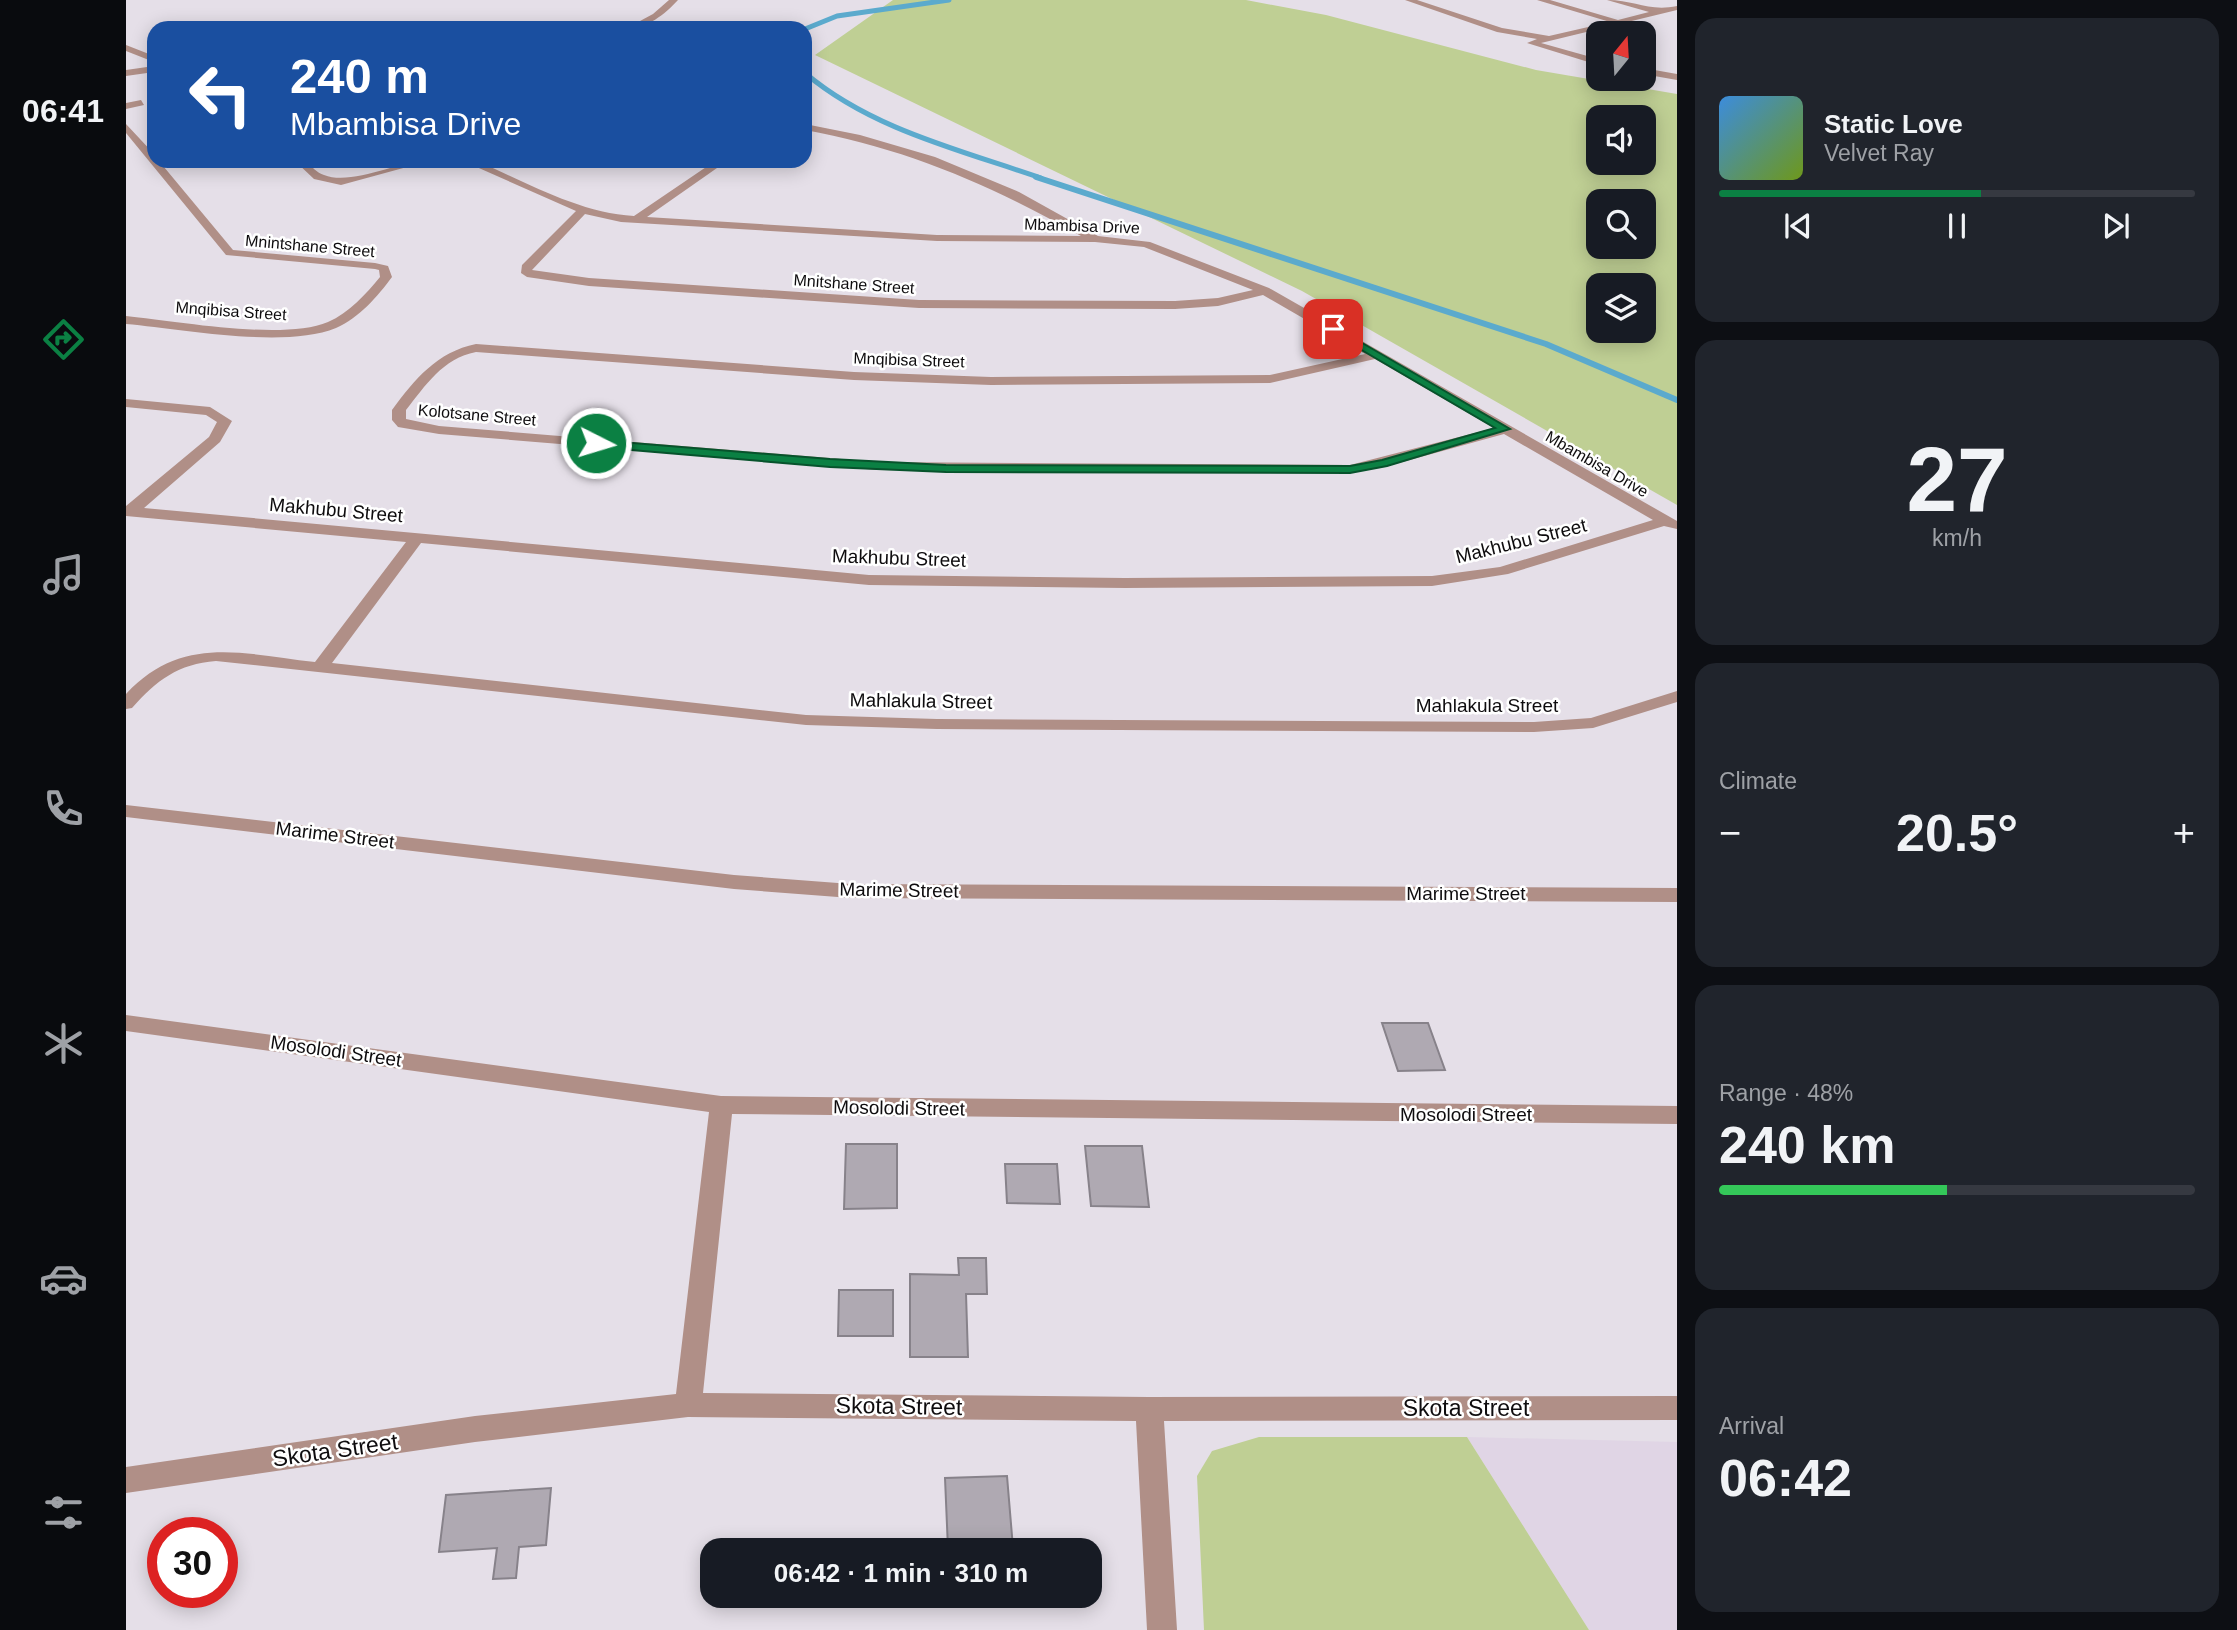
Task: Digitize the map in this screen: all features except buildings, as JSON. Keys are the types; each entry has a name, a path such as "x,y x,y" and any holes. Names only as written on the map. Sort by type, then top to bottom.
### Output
{"street":[{"path":"646,21 656,16 674,0"},
{"path":"1412,1 1426,0"},
{"path":"1541,0 1618,21 1677,8"},
{"path":"1611,0 1657,12"},
{"path":"1412,1 1500,30 1547,38"},
{"path":"1586,29 1531,43 1586,59"},
{"path":"126,48 147,56"},
{"path":"126,73 147,70"},
{"path":"1656,73 1677,77"},
{"path":"126,106 141,103"},
{"name":"Mnintshane Street","path":"126,127 147,152"},
{"path":"812,129 869,140 916,154 1006,190 1095,239"},
{"path":"126,143 147,139"},
{"name":"Mnintshane Street","path":"160,168 230,253 384,268 386,277 381,283 332,326"},
{"path":"308,168 318,177 341,182 396,168"},
{"name":"Mbambisa Drive","path":"484,168 583,210 636,220 937,238 1131,241 1165,250 1265,291 1672,525"},
{"path":"636,220 712,168"},
{"name":"Mnitshane Street","path":"583,210 526,267 527,273 602,283 933,305 1198,304 1265,291"},
{"name":"Mnqibisa Street","path":"126,320 294,333 332,326"},
{"name":"Mnqibisa Street","path":"441,361 464,349 495,348 905,379 1243,381 1288,377 1377,355"},
{"name":"Kolotsane Street","path":"441,361 399,410 399,420 403,424 439,430 830,463 959,468 1350,469 1383,463 1504,429"},
{"path":"126,402 203,409 219,414 225,421 215,439 129,512"},
{"name":"Makhubu Street","path":"129,512 796,575 915,582 1390,583 1456,579 1502,571 1672,525"},
{"path":"126,704 153,675 192,657 216,656 321,666 416,539"},
{"name":"Mahlakula Street","path":"321,666 806,720 937,724 1534,727 1604,721 1677,696"},
{"name":"Marime Street","path":"126,810 734,882 850,891 1677,895"},
{"name":"Mosolodi Street","path":"126,1023 721,1105 1677,1115"},
{"path":"688,1405 721,1105"},
{"name":"Skota Street","path":"126,1480 475,1429 688,1405 1149,1409 1677,1408"},
{"path":"1149,1409 1162,1630"}],"shaded area":[{"path":"1467,1437 1677,1442 1677,1630 1589,1630"}],"green space":[{"path":"893,0 1246,0 1326,15 1536,70 1586,79 1586,91 1656,90 1677,94 1677,505 1302,291 815,55"},
{"path":"1259,1437 1467,1437 1589,1630 1204,1630 1197,1476 1212,1451"}],"waterway":[{"path":"812,26 837,16 949,0"},
{"path":"812,78 858,109 887,123 917,136 1041,178"},
{"path":"1036,177 1546,344 1677,400"}],"route":[{"path":"596,443 830,463 946,468 1350,469 1383,463 1504,429 1333,329"}]}
